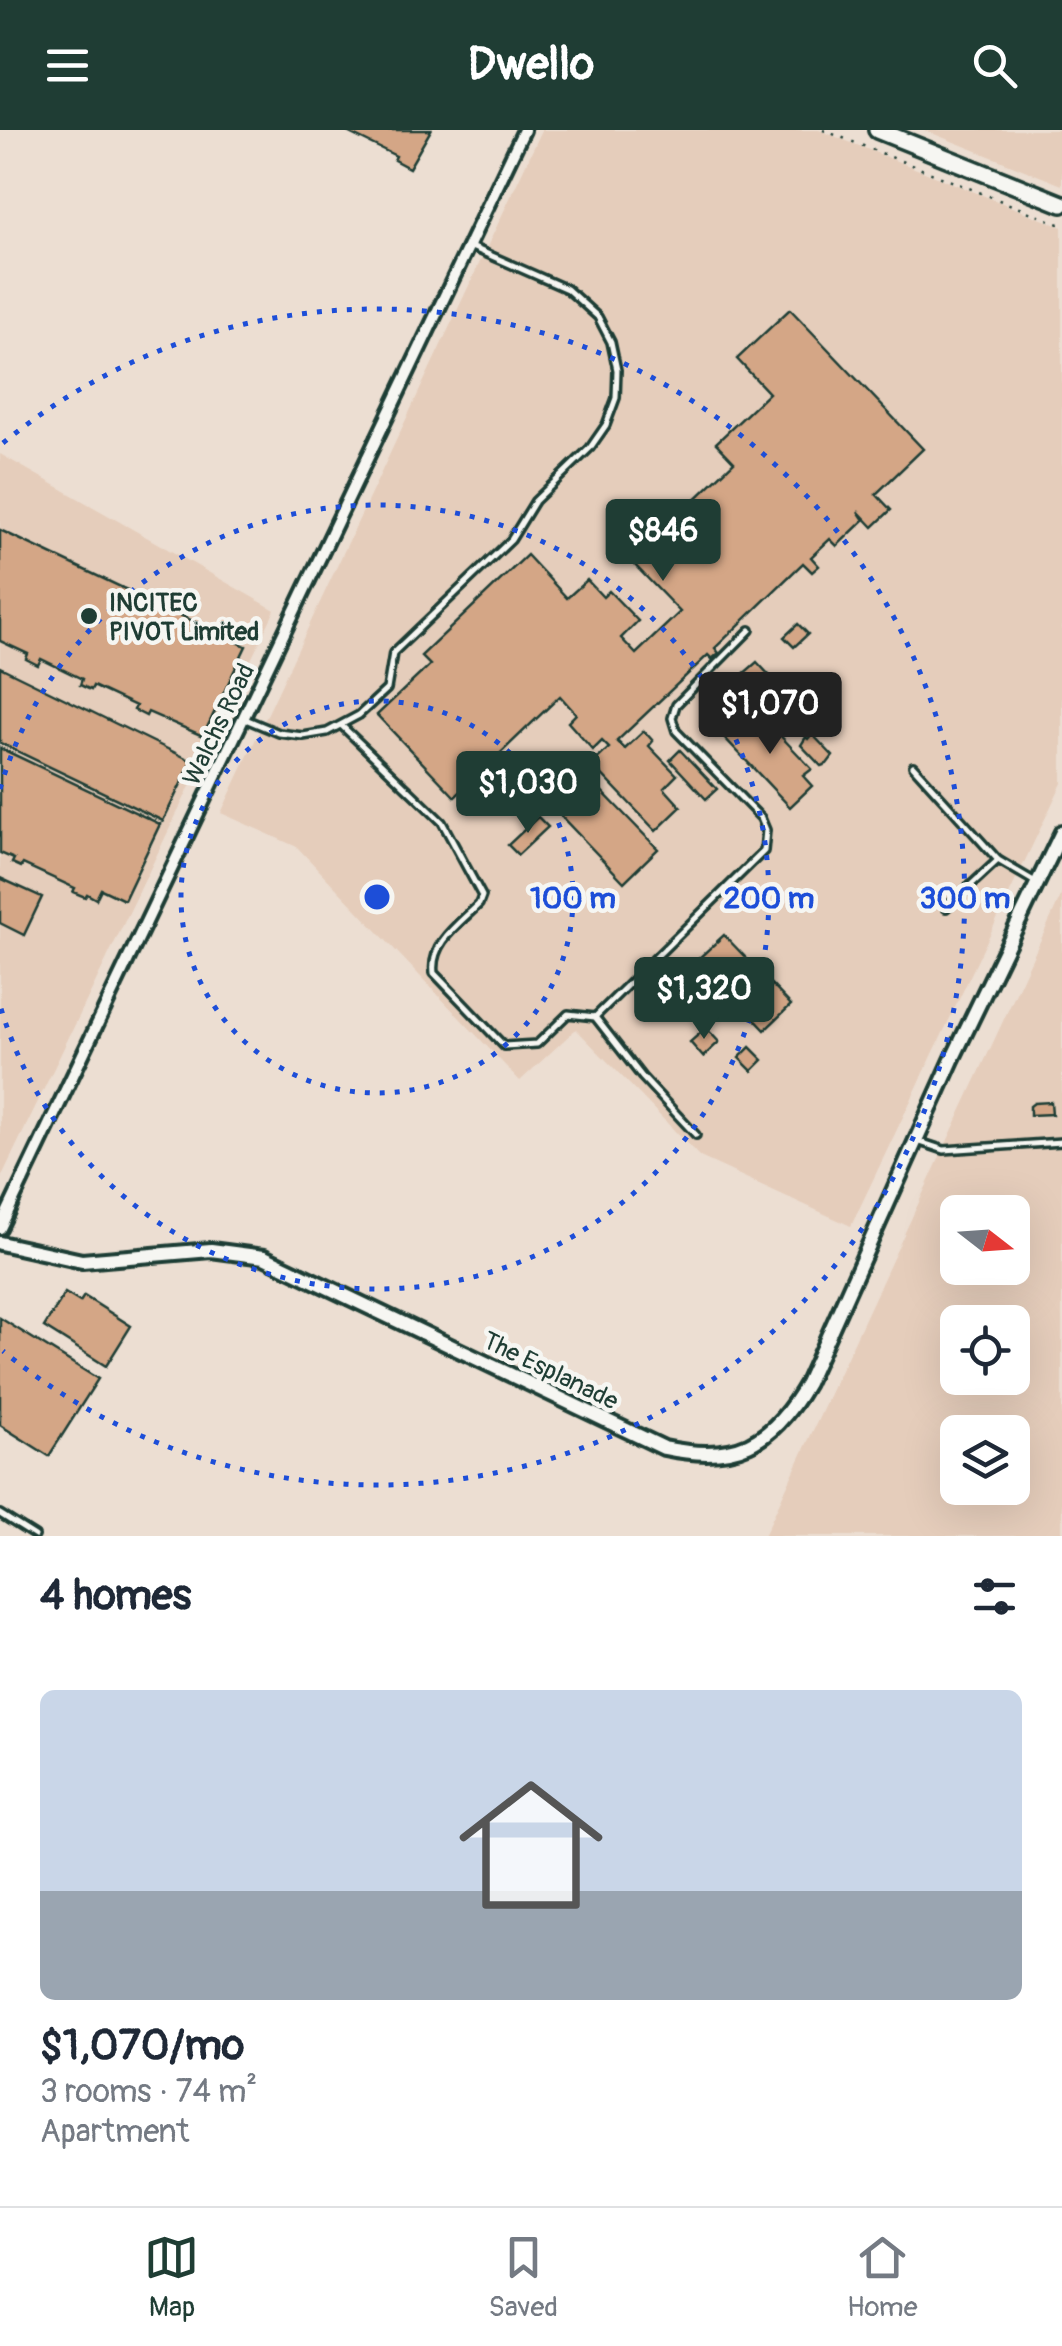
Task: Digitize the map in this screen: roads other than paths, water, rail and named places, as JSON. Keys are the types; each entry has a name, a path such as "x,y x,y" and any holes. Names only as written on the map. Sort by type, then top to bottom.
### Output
{"main road":[{"path":"877,130 1062,204"}],"street":[{"name":"Walchs Road","path":"0,1228 524,130"},
{"name":"The Esplanade","path":"0,1243 82,1261 211,1250 237,1250 264,1257 664,1448 690,1453 733,1452 751,1446 776,1428 793,1409 820,1357 952,1060 1062,832"}],"lane":[{"path":"243,718 291,736 315,735 342,726 387,689 393,653 511,540 535,501 590,448 606,425 616,398 615,356 606,329 589,306 567,289 469,246"},
{"path":"595,1018 764,851 767,837 761,818 672,723 676,704 750,630"},
{"path":"342,726 442,822 482,896 479,904 440,943 432,961 434,973 504,1046 537,1044 568,1014 595,1018 696,1136"},
{"path":"913,766 998,860 1038,883"},
{"path":"946,908 998,860"},
{"path":"916,1141 944,1150 1062,1142"},
{"path":"0,1514 35,1536"}],"place":[{"name":"INCITEC PIVOT Limited","path":"89,616"}]}
